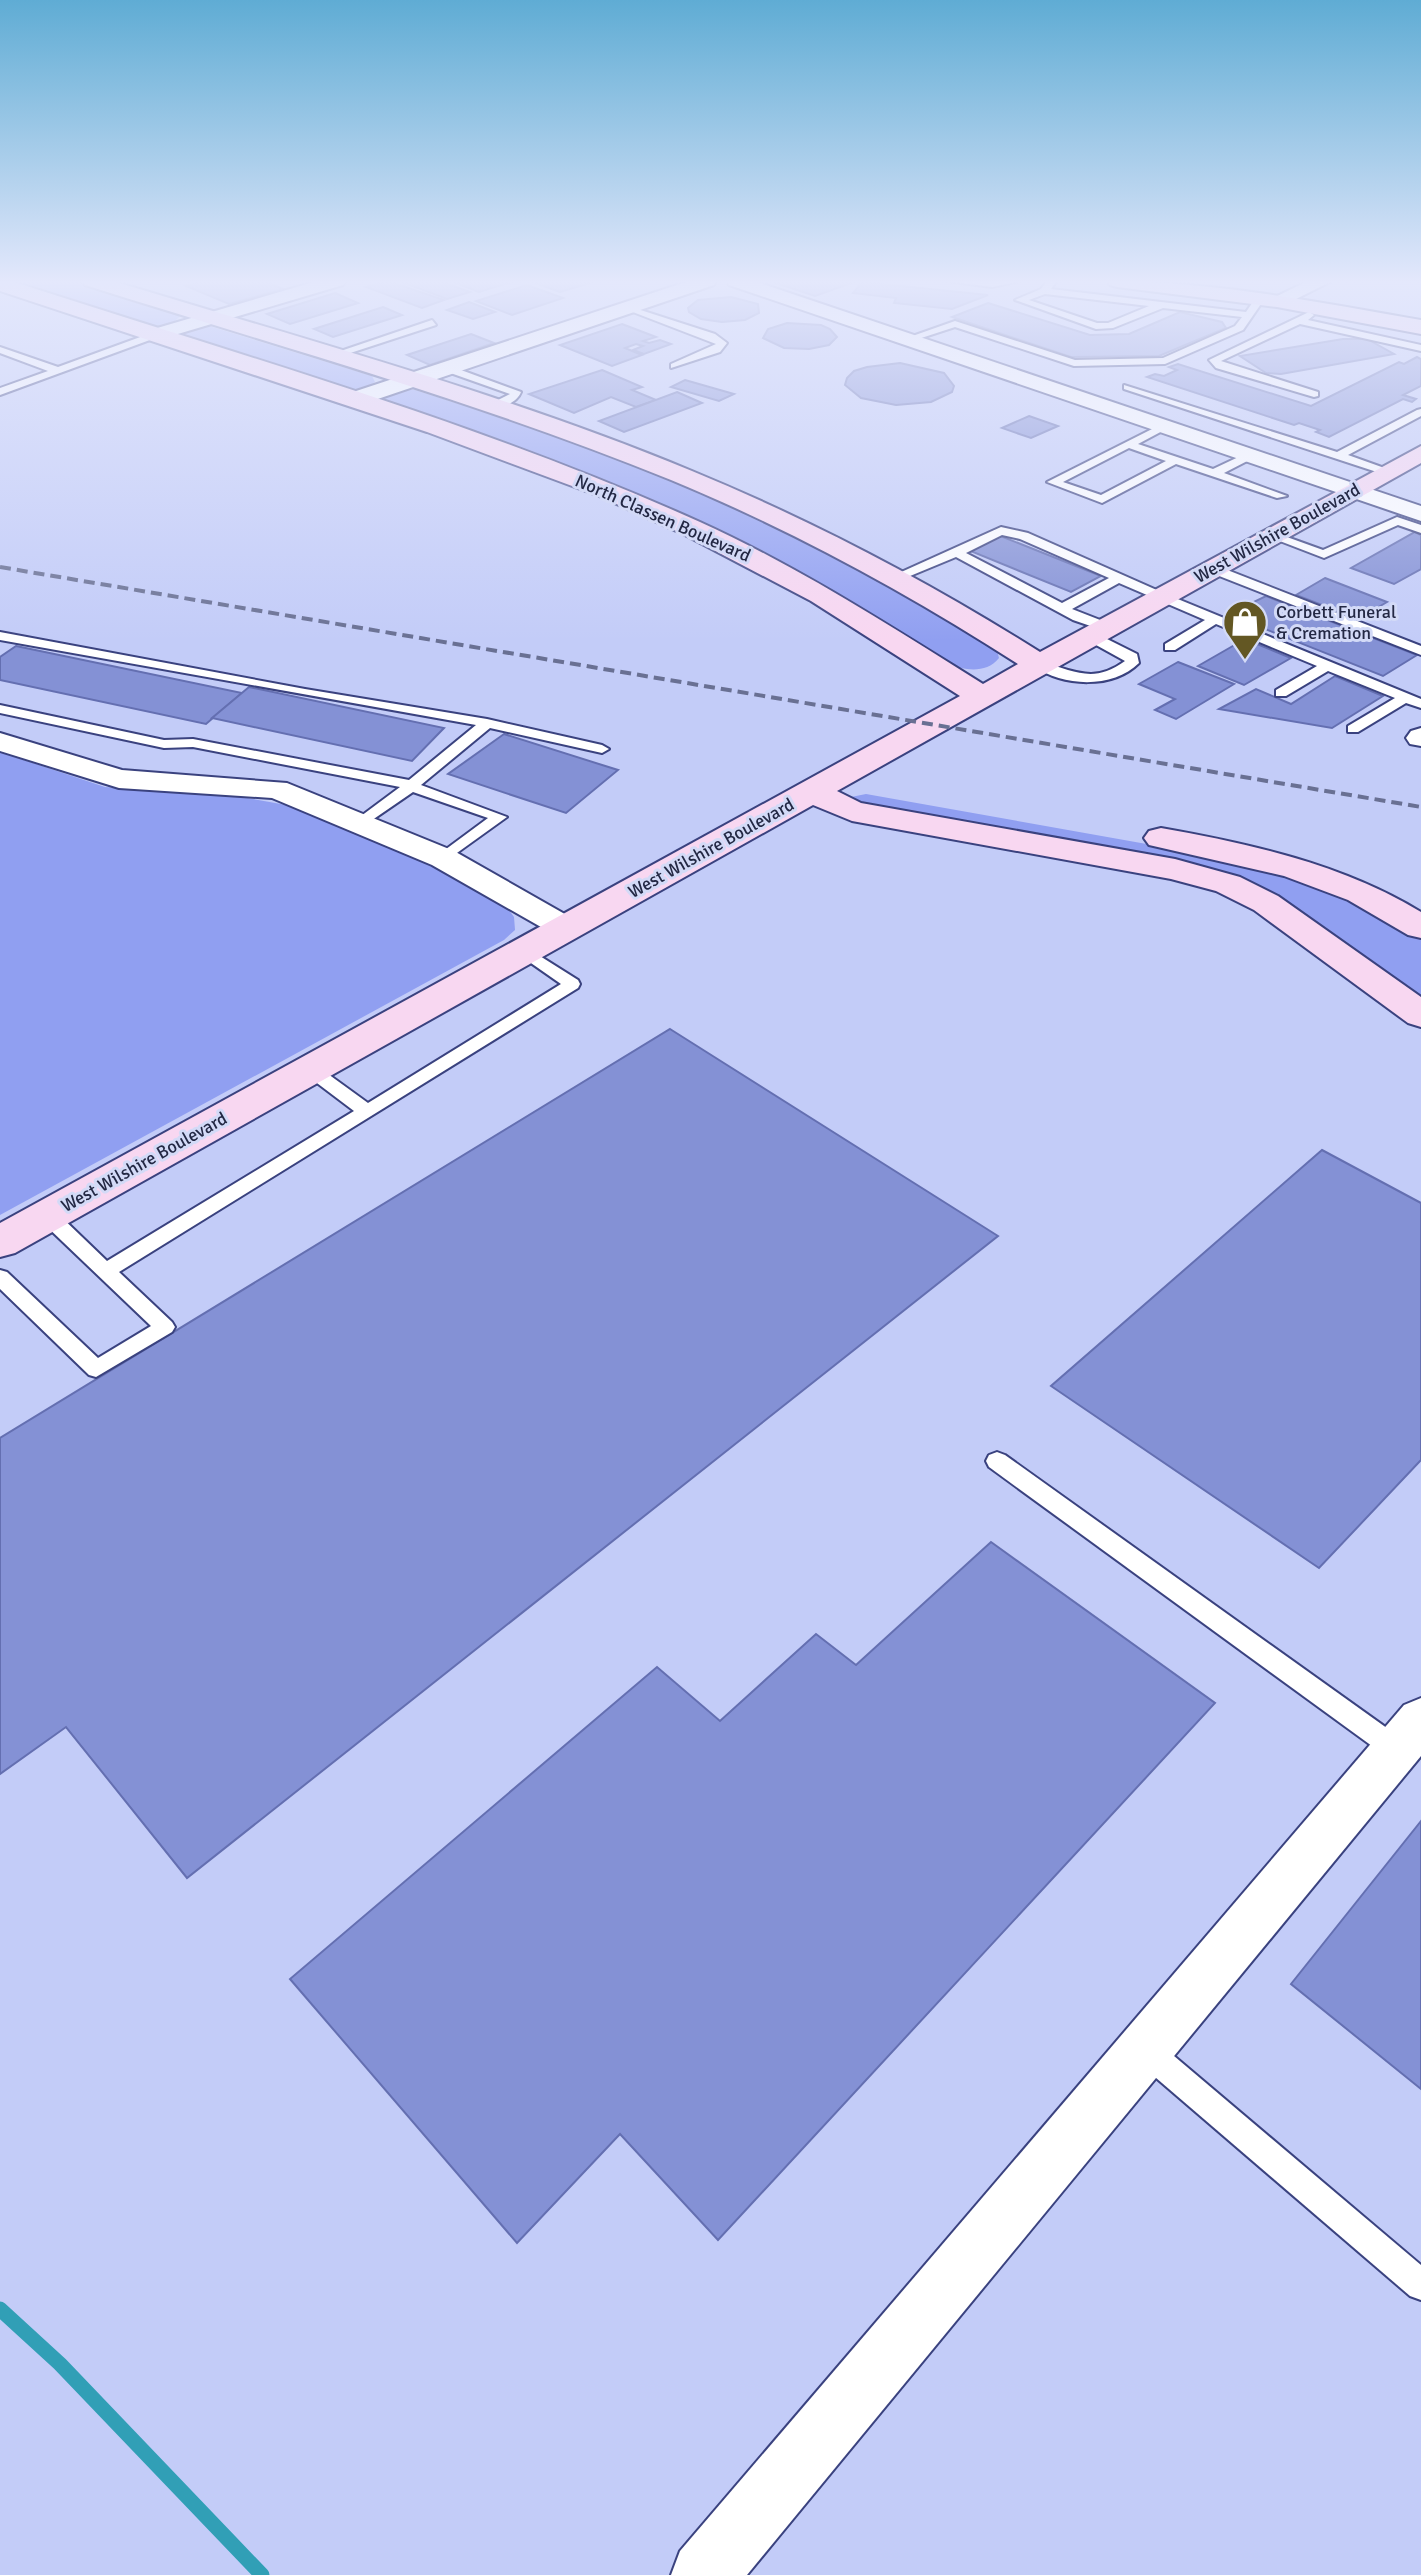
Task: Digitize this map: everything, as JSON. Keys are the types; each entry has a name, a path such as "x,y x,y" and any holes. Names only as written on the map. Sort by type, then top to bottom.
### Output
{"street":[{"name":"North Classen Boulevard","path":"355,401 538,463 694,529 821,595 983,697"},
{"name":"North Classen Boulevard","path":"473,401 690,479 804,531 894,578 1041,666"},
{"path":"1092,401 1354,491 1414,519"},
{"name":"West Wilshire Boulevard","path":"0,1242 1418,457"},
{"path":"0,742 119,779 277,789 443,858 566,928"},
{"path":"850,770 893,790 919,796 1261,857 1334,880 1372,897 1421,927"},
{"path":"812,792 852,811 1175,869 1228,884 1266,903 1421,1015"},
{"path":"704,2575 1409,1734"}],"lane":[{"path":"492,407 505,401"},
{"path":"1139,417 1173,402 1386,472"},
{"path":"1338,456 1421,412"},
{"path":"1164,426 1053,482 1102,499 1175,460"},
{"path":"1128,444 1281,496"},
{"path":"1214,473 1251,455"},
{"path":"1273,536 1324,554 1414,519"},
{"path":"894,578 1001,531 1024,536 1163,598 1421,704"},
{"path":"955,552 1063,608 1132,657 1132,663 1113,677 1096,681 1041,666"},
{"path":"1213,569 1421,651"},
{"path":"1063,608 1121,577"},
{"path":"1170,647 1216,619"},
{"path":"2,639 487,723 602,749"},
{"path":"1281,693 1327,666"},
{"path":"1353,729 1405,698"},
{"path":"0,709 164,744 193,743 408,785 499,817 443,858"},
{"path":"362,822 395,799 408,785 487,723"},
{"path":"106,1271 572,984 524,951"},
{"path":"311,1070 367,1111"},
{"path":"0,1277 96,1369 165,1327 48,1216"},
{"path":"997,1461 1409,1734"},
{"path":"1144,2049 1421,2285"}],"shaded area":[{"path":"381,401 450,401 563,437 662,476 760,520 903,595 997,651 999,658 982,669 948,665 851,605"},
{"path":"0,752 105,787 230,795 309,809 408,848 509,910 514,917 515,930 504,940 0,1215"},
{"path":"866,794 1242,861 1366,903 1421,938 1421,1004 1228,875 1207,867 859,804 851,797"}],"building":[{"path":"546,401 601,401 574,413"},
{"path":"621,401 653,401 636,407"},
{"path":"652,401 702,403 624,432 599,421"},
{"path":"877,401 933,401 931,402 896,405"},
{"path":"1221,401 1296,401 1311,406 1321,401 1399,401 1329,437 1316,432 1320,430 1299,423 1294,425"},
{"path":"1029,416 1058,426 1031,438 1002,428"},
{"path":"1415,532 1421,535 1421,569 1394,584 1351,568"},
{"path":"998,535 1101,576 1071,592 968,550"},
{"path":"1325,578 1387,602 1358,619 1296,595"},
{"path":"1266,596 1417,655 1383,676 1240,619 1252,612 1241,608"},
{"path":"1245,639 1291,658 1244,685 1198,666"},
{"path":"16,646 242,693 206,724 0,680 0,657"},
{"path":"1178,662 1234,684 1176,719 1155,710 1175,699 1139,684"},
{"path":"1335,676 1383,696 1332,728 1219,709 1256,689 1291,704"},
{"path":"249,687 444,728 412,761 212,718"},
{"path":"504,734 618,770 566,813 448,774"},
{"path":"670,1029 998,1236 187,1878 66,1727 0,1774 0,1438"},
{"path":"1322,1150 1421,1203 1421,1460 1319,1568 1051,1386"},
{"path":"991,1542 1215,1703 718,2240 620,2134 517,2243 290,1979 657,1667 720,1721 816,1634 856,1665"},
{"path":"1421,1821 1421,2089 1291,1984"}],"waterway":[{"path":"0,2309 60,2364 262,2575"}],"railway":[{"path":"0,567 1421,807"}],"place":[{"name":"Corbett Funeral & Cremation","path":"1245,661"}]}
